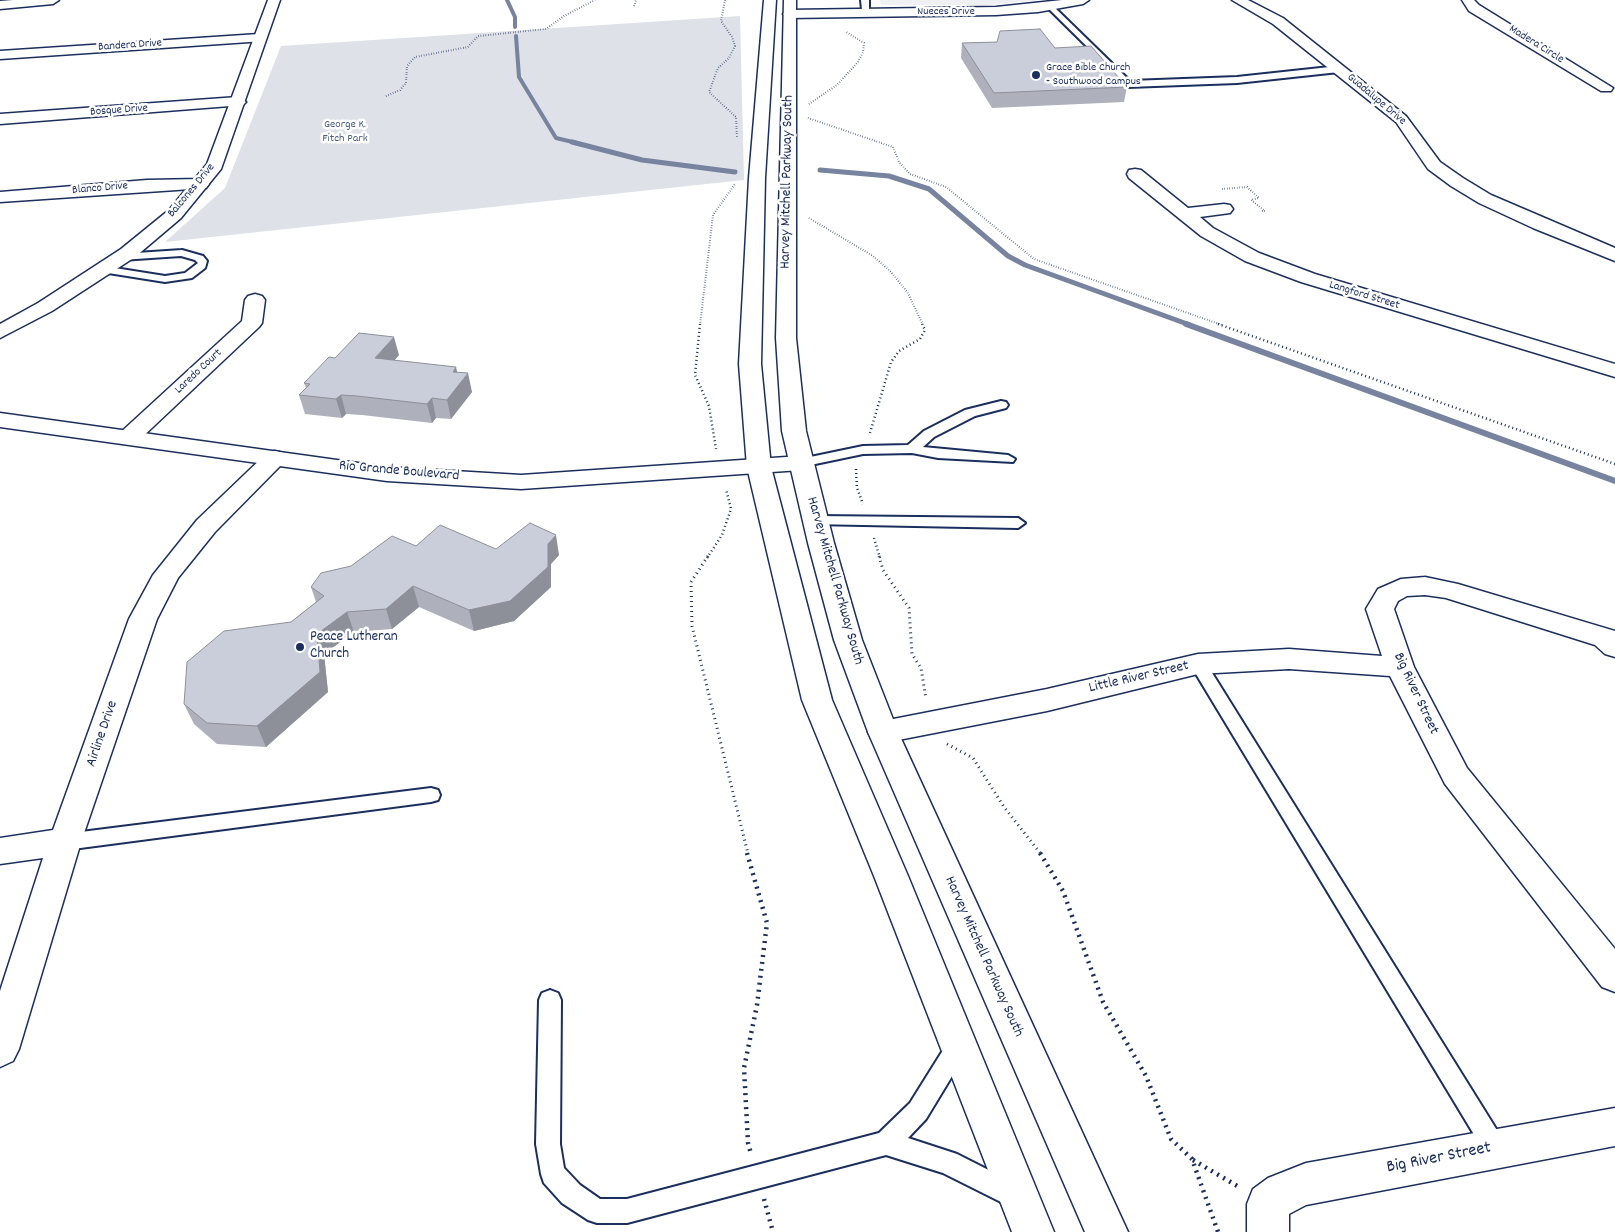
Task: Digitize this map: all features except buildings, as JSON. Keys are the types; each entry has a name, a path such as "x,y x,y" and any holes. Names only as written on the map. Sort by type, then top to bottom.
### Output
{"main road":[{"path":"0,5 47,0"},
{"name":"Balcones Drive","path":"0,332 120,257 175,214 200,184 215,165 274,0"},
{"name":"Nueces Drive","path":"790,6 809,14 996,11 1083,0"},
{"name":"Guadalupe Drive","path":"1238,0 1278,20 1401,119 1413,132 1434,165 1457,182 1539,224 1615,255"},
{"name":"Madera Circle","path":"1468,0 1474,8 1606,88"},
{"path":"770,3 790,6"},
{"name":"Harvey Mitchell Parkway South","path":"770,3 756,178 750,364 759,466 817,700 891,876 1033,1232"},
{"name":"Nueces Drive","path":"790,6 810,10 866,5 899,12"},
{"name":"Harvey Mitchell Parkway South","path":"790,6 786,338 794,431 801,464 848,640 883,732 1107,1232"},
{"name":"Bandera Drive","path":"0,55 259,38"},
{"name":"Bosque Drive","path":"0,119 238,102"},
{"name":"Langford Street","path":"1135,174 1207,232 1252,257 1308,278 1615,371"},
{"name":"Blanco Drive","path":"0,197 147,185 200,184"},
{"path":"1184,214 1224,209"},
{"name":"Laredo Court","path":"129,437 252,323 256,300"},
{"name":"Rio Grande Boulevard","path":"0,420 387,474 520,482 801,464"},
{"name":"Airline Drive","path":"0,1049 65,842 143,619 166,575 206,526 275,458"},
{"name":"Big River Street","path":"1615,647 1605,638 1449,590 1425,586 1401,588 1388,595 1380,608 1400,667 1456,776 1615,976"},
{"name":"Little River Street","path":"883,732 1047,700 1198,664 1289,659 1400,667"},
{"path":"0,851 65,842"},
{"name":"Big River Street","path":"1268,1218 1282,1194 1306,1184 1615,1127"}],"lane":[{"path":"1052,4 1128,84 1228,81 1339,68"},
{"path":"102,269 164,279 188,276 201,264 199,258 182,253 120,257"},
{"path":"912,450 929,434 970,413 1001,406"},
{"path":"801,464 863,450 912,450 938,454 1008,459"},
{"path":"816,522 868,520 1018,523"},
{"path":"1198,664 1495,1148"},
{"path":"65,842 432,795"},
{"path":"550,1000 548,1144 553,1174 570,1194 597,1210 627,1211 886,1143 918,1111 958,1046"},
{"path":"886,1143 948,1162 1019,1199"}],"path":[{"path":"386,96 400,90 406,83 407,66 415,58 468,47 478,36 546,29 564,16 595,0"},
{"path":"634,6 636,0"},
{"path":"725,0 721,21 732,37 735,46 729,58 718,68 709,92 736,117 737,146"},
{"path":"807,128 807,105 849,74 863,52 864,43 847,32 817,23 809,14"},
{"path":"807,118 893,147 899,162 910,174 946,188 1034,258 1615,464"},
{"path":"737,176 735,185 713,215 695,375 709,406 712,435 731,509 722,534 691,582 692,626 738,819 767,923 756,1006 744,1068 748,1143 773,1232"},
{"path":"1222,189 1247,187 1259,198 1250,200 1265,211 1261,211"},
{"path":"806,214 811,221 873,256 892,272 908,293 925,330 920,339 899,351 891,362 875,420 855,472 858,488 884,570 910,608 912,654 922,668 926,704 932,721 941,740 973,758 1004,807 1038,848 1063,891 1103,1002 1146,1076 1171,1139 1192,1159 1268,1218"},
{"path":"1192,1159 1218,1232"}],"shaded area":[{"path":"880,0 1042,0 988,5 881,5"}],"green space":[{"name":"George K. Fitch Park","path":"740,16 744,180 165,242 225,188 281,46"}],"waterway":[{"path":"507,0 515,17 515,27"},
{"path":"516,36 519,77 556,138 577,143"},
{"path":"572,142 642,160 735,172"},
{"path":"820,170 889,176 929,189 1008,256 1025,265 1190,325"},
{"path":"1186,324 1615,481"}],"place":[{"name":"Grace Bible Church - Southwood Campus","path":"1036,75"},
{"name":"Peace Lutheran Church","path":"300,647"}]}
